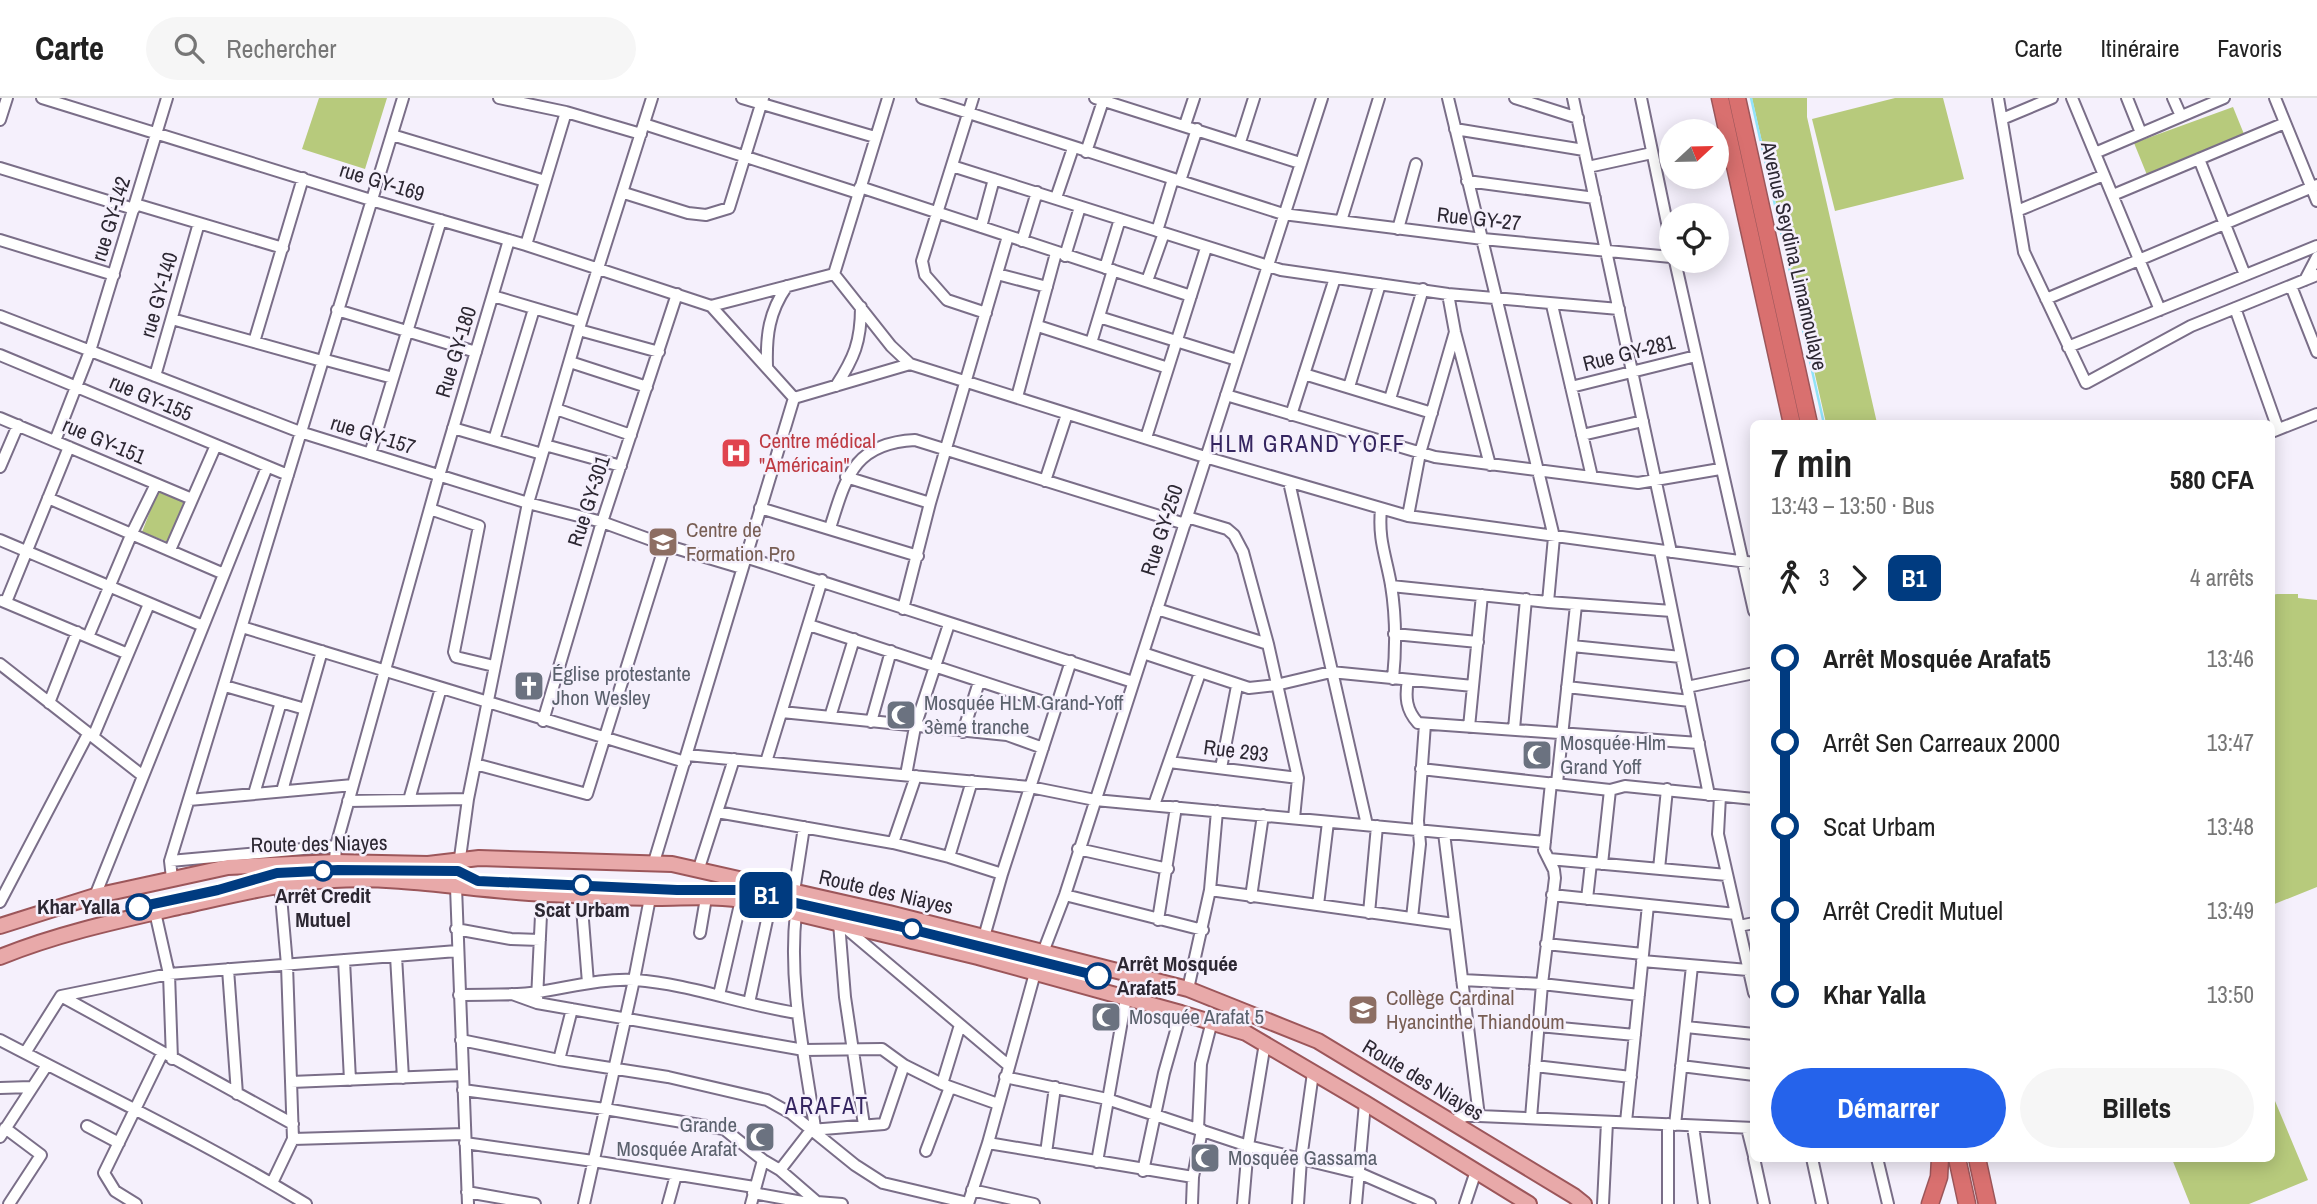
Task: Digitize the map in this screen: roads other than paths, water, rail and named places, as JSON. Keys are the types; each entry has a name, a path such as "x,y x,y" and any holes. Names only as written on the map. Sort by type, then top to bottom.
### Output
{"highway":[{"name":"Avenue Seydina Limamoulaye","path":"1720,98 1791,420"},
{"name":"Avenue Seydina Limamoulaye","path":"1737,98 1809,420"},
{"path":"1930,1204 1940,1162"},
{"path":"1957,1162 1967,1204"},
{"path":"1978,1162 1987,1204"}],"main road":[{"name":"Route des Niayes","path":"0,926 95,896 228,867 335,862 428,864 489,858 654,862 984,937 1188,989 1318,1041 1584,1204"},
{"name":"Route des Niayes","path":"0,957 86,928 155,912 280,886 335,880 385,880 542,894 741,900 1035,973 1212,1021 1246,1033 1529,1204"}],"street":[{"path":"0,120 7,98"},
{"name":"rue GY-142","path":"55,441 90,351 167,98"},
{"path":"172,878 170,861 403,98"},
{"path":"499,98 643,129 936,212 1191,296"},
{"path":"535,1204 467,1198 456,887 468,799 528,503 652,98"},
{"path":"742,98 762,101 875,137"},
{"path":"834,274 887,98"},
{"name":"Rue GY-27","path":"922,98 1283,214 1659,257"},
{"path":"973,98 922,261 925,275 947,300 986,313"},
{"path":"1185,125 1194,98"},
{"path":"1240,142 1254,98"},
{"name":"Rue GY-250","path":"968,1203 988,1143 1035,973 1065,895 1322,98"},
{"path":"1340,221 1379,98"},
{"path":"1448,98 1554,537 1548,602"},
{"path":"1515,98 1577,118"},
{"path":"1573,98 1656,481 1672,611 1699,743 1715,795 1718,834 1750,978"},
{"path":"1641,98 1663,203"},
{"path":"1998,98 2024,252 2086,383 2191,326 2317,275"},
{"path":"2002,119 2052,98"},
{"path":"2072,98 2160,310"},
{"path":"2127,98 2141,133"},
{"path":"2173,98 2181,116"},
{"path":"2095,153 2224,98"},
{"path":"2275,98 2314,187 2317,201"},
{"name":"rue GY-169","path":"47,99 509,240 711,306"},
{"path":"1086,152 1099,99 1134,104 1185,125 1300,163"},
{"path":"624,193 688,214 706,215 729,208 762,101"},
{"path":"526,246 566,112"},
{"path":"2112,195 2285,123"},
{"path":"1147,281 1176,180 1197,129"},
{"path":"1455,129 1584,150"},
{"path":"391,135 545,181"},
{"path":"1056,198 1073,148"},
{"path":"1588,167 1652,153"},
{"path":"2199,159 2245,275"},
{"path":"1398,229 1416,163"},
{"path":"952,166 1267,266 1448,294 1619,309"},
{"path":"0,168 283,248"},
{"path":"2017,211 2104,176"},
{"path":"254,342 303,178"},
{"path":"981,227 994,178"},
{"path":"1467,181 1595,198"},
{"path":"2046,299 2314,187"},
{"path":"1022,241 1037,192"},
{"path":"1017,397 1047,287 1080,207"},
{"path":"370,454 441,219"},
{"path":"1091,343 1120,219"},
{"name":"rue GY-140","path":"155,376 199,223"},
{"path":"903,609 930,503 1008,236"},
{"path":"0,240 114,275"},
{"name":"Rue GY-180","path":"335,862 336,846 384,670 509,240"},
{"path":"2068,347 2317,246"},
{"path":"1146,438 1206,248"},
{"path":"2305,280 2317,257"},
{"path":"834,274 891,346 910,364 1067,414 1408,516 1748,561 1720,469 1676,273"},
{"path":"794,398 711,306 834,274"},
{"path":"997,274 1047,287"},
{"path":"1291,415 1335,278"},
{"path":"1349,387 1380,284"},
{"path":"767,366 769,319 787,286"},
{"path":"2291,286 2316,347"},
{"path":"1390,399 1423,289"},
{"name":"Rue GY-301","path":"543,721 602,522 677,294"},
{"path":"1448,294 1455,332 1490,465"},
{"path":"493,296 659,352"},
{"path":"1552,305 1592,477"},
{"path":"835,386 853,360 861,331 860,307"},
{"path":"2235,308 2271,420"},
{"path":"494,440 534,309"},
{"path":"337,310 476,352"},
{"name":"rue GY-157","path":"0,316 300,432 528,503 602,522 665,545 822,580 903,609 1133,682"},
{"path":"1099,317 1237,360"},
{"path":"172,318 393,378"},
{"path":"1038,326 1168,368"},
{"path":"1408,516 1420,453 1455,332"},
{"name":"rue GY-155","path":"0,355 288,475"},
{"name":"Rue GY-281","path":"1571,387 1696,356"},
{"path":"569,362 647,387"},
{"path":"794,398 910,364"},
{"path":"1304,374 1432,413"},
{"path":"1226,395 1420,453 1490,465 1638,483 1720,469"},
{"path":"654,862 794,398"},
{"path":"556,410 631,435"},
{"path":"1045,481 1067,414"},
{"path":"2275,431 2317,414"},
{"name":"rue GY-151","path":"0,418 192,499"},
{"path":"1582,435 1643,421"},
{"path":"0,467 18,425"},
{"path":"453,428 494,440 621,466"},
{"path":"830,528 846,477 865,454 901,440 915,440 1045,481 1227,529 1234,535 1243,552 1268,644 1298,778 1294,818"},
{"path":"170,550 216,445"},
{"path":"69,447 3,601 128,654"},
{"path":"95,896 267,467"},
{"path":"846,477 930,503"},
{"path":"1289,482 1332,672 1372,826 1369,913"},
{"path":"88,637 156,484"},
{"path":"48,498 224,573"},
{"path":"760,508 918,556"},
{"path":"430,509 479,526 454,652 456,657 494,666"},
{"path":"1381,509 1380,539 1391,586 1393,679"},
{"path":"0,540 204,626"},
{"path":"475,764 584,795 589,792 665,545"},
{"path":"766,762 822,580"},
{"path":"1391,586 1576,605 1672,611"},
{"path":"1469,727 1482,595"},
{"path":"1514,729 1526,600"},
{"path":"0,902 91,735 149,604"},
{"path":"1531,1118 1554,870 1544,849 1562,732 1576,605"},
{"path":"1157,609 1268,644"},
{"path":"893,843 911,776 915,727 949,624"},
{"path":"809,625 1056,706"},
{"path":"242,627 487,701 605,740 686,759 734,759 972,781 1030,787 1095,800 1545,842"},
{"path":"49,702 76,632"},
{"path":"1394,634 1478,642"},
{"path":"830,718 854,639"},
{"path":"1572,646 1681,657"},
{"path":"282,791 322,651"},
{"path":"871,722 891,651"},
{"path":"1143,653 1249,688 1276,685 1332,672 1473,686"},
{"path":"984,937 1071,661"},
{"path":"0,664 143,776"},
{"path":"1154,805 1200,673"},
{"path":"1687,687 1750,674"},
{"path":"1408,680 1405,693 1409,712 1418,723 1699,743"},
{"path":"963,732 979,682"},
{"path":"1221,768 1237,685"},
{"path":"225,686 305,709"},
{"path":"1567,687 1690,701"},
{"path":"409,800 441,688"},
{"path":"254,794 281,702"},
{"path":"782,712 1007,736 1042,748"},
{"path":"1412,918 1420,844 1421,769 1425,724"},
{"path":"698,871 734,759"},
{"name":"Rue 293","path":"1169,762 1298,778"},
{"path":"1421,769 1610,790 1625,786 1750,799"},
{"path":"949,857 972,781"},
{"path":"189,800 352,785"},
{"path":"1659,869 1667,789"},
{"path":"1587,899 1610,790"},
{"path":"348,801 468,799"},
{"path":"1158,920 1176,807"},
{"path":"1188,989 1210,890 1217,811"},
{"path":"717,812 893,843 1002,874"},
{"path":"1251,897 1263,816"},
{"path":"1318,905 1328,822"},
{"path":"794,892 804,827"},
{"path":"1444,833 1479,1116"},
{"path":"170,861 336,846"},
{"path":"1078,849 1168,869"},
{"path":"1549,859 1727,875"},
{"path":"272,1183 293,1139 287,965 280,886"},
{"path":"1210,890 1454,924"},
{"path":"537,998 542,894"},
{"path":"581,895 588,983"},
{"path":"1065,895 1203,930"},
{"path":"1552,895 1736,914"},
{"path":"584,1204 650,898"},
{"path":"699,933 706,898"},
{"path":"719,995 741,900"},
{"path":"1626,1122 1648,905"},
{"path":"749,1003 770,906"},
{"path":"136,1204 115,1191 104,1173 135,1109 167,1056 169,974 155,912"},
{"path":"780,1170 813,1129 797,1013 793,943 796,912"},
{"path":"839,923 1008,1065"},
{"path":"839,923 845,997 864,1125"},
{"path":"1739,926 1750,924"},
{"path":"457,929 511,939 540,940"},
{"path":"1546,944 1692,966 1748,970"},
{"path":"25,1053 61,996 169,974 457,951"},
{"path":"397,956 403,1077"},
{"path":"344,960 349,1080"},
{"path":"1668,1204 1672,1124 1692,966"},
{"path":"228,969 237,1094"},
{"path":"537,998 588,983 634,980 719,995 797,1013"},
{"path":"1462,980 1542,984 1639,995"},
{"path":"459,995 512,994 537,998 572,1009 804,1050 882,1049 904,1065 946,1086 998,1104"},
{"path":"61,996 293,1124"},
{"path":"1097,1162 1126,998"},
{"path":"559,1059 572,1009"},
{"path":"1143,1171 1164,1073 1181,1013"},
{"path":"1192,1204 1200,1129 1201,1064 1212,1021"},
{"path":"926,1152 946,1086 960,1025"},
{"path":"1539,1026 1635,1035"},
{"path":"1686,1027 1750,1034"},
{"path":"0,1040 135,1109 306,1204"},
{"path":"461,1040 668,1077 767,1100 813,1129 855,1166 883,1182 968,1203"},
{"path":"1243,1204 1248,1146 1265,1043"},
{"path":"9,1204 41,1155 3,1133 47,1065"},
{"path":"813,1129 886,1122 904,1065"},
{"path":"1535,1066 1630,1077"},
{"path":"1681,1066 1750,1075"},
{"path":"1298,1204 1301,1158 1314,1073"},
{"path":"291,1082 463,1075"},
{"path":"1005,1077 1107,1099 1248,1146 1359,1173 1412,1200 1430,1204"},
{"path":"0,1088 31,1087"},
{"path":"1046,1153 1055,1087"},
{"path":"463,1090 605,1109 724,1129 762,1160 780,1170 817,1202"},
{"path":"1356,1204 1365,1103"},
{"path":"1451,1121 1465,1116 1479,1116 1750,1128"},
{"path":"1602,1204 1607,1122"},
{"path":"87,1126 119,1143"},
{"path":"1693,1126 1704,1204"},
{"path":"293,1139 465,1138 676,1175 753,1195 808,1203 842,1204"},
{"path":"988,1143 1143,1171 1193,1177"},
{"path":"753,1195 762,1160"},
{"path":"1755,1162 1764,1204"},
{"path":"1813,1162 1822,1204"},
{"path":"1878,1162 1888,1204"},
{"path":"1465,1204 1476,1171"},
{"path":"668,1204 676,1175"},
{"path":"972,1190 1034,1204"}],"waterway":[{"path":"1751,98 1823,420"}],"place":[{"name":"Centre médical \"Américain\"","path":"736,453"},
{"name":"Centre de Formation Pro","path":"663,542"},
{"name":"Église protestante Jhon Wesley","path":"529,686"},
{"name":"Mosquée HLM Grand-Yoff 3ème tranche","path":"901,715"},
{"name":"Mosquée Hlm Grand Yoff","path":"1537,755"},
{"name":"Arrêt Credit Mutuel","path":"323,871"},
{"name":"Scat Urbam","path":"582,885"},
{"name":"Khar Yalla","path":"139,907"},
{"name":"Arrêt Mosquée Arafat5","path":"1098,976"},
{"name":"Collège Cardinal Hyancinthe Thiandoum","path":"1363,1010"},
{"name":"Mosquée Arafat 5","path":"1106,1017"},
{"name":"Grande Mosquée Arafat","path":"760,1137"},
{"name":"Mosquée Gassama","path":"1205,1158"}],"district":[{"name":"HLM GRAND YOFF","path":"1308,444"},
{"name":"ARAFAT","path":"827,1106"}]}
